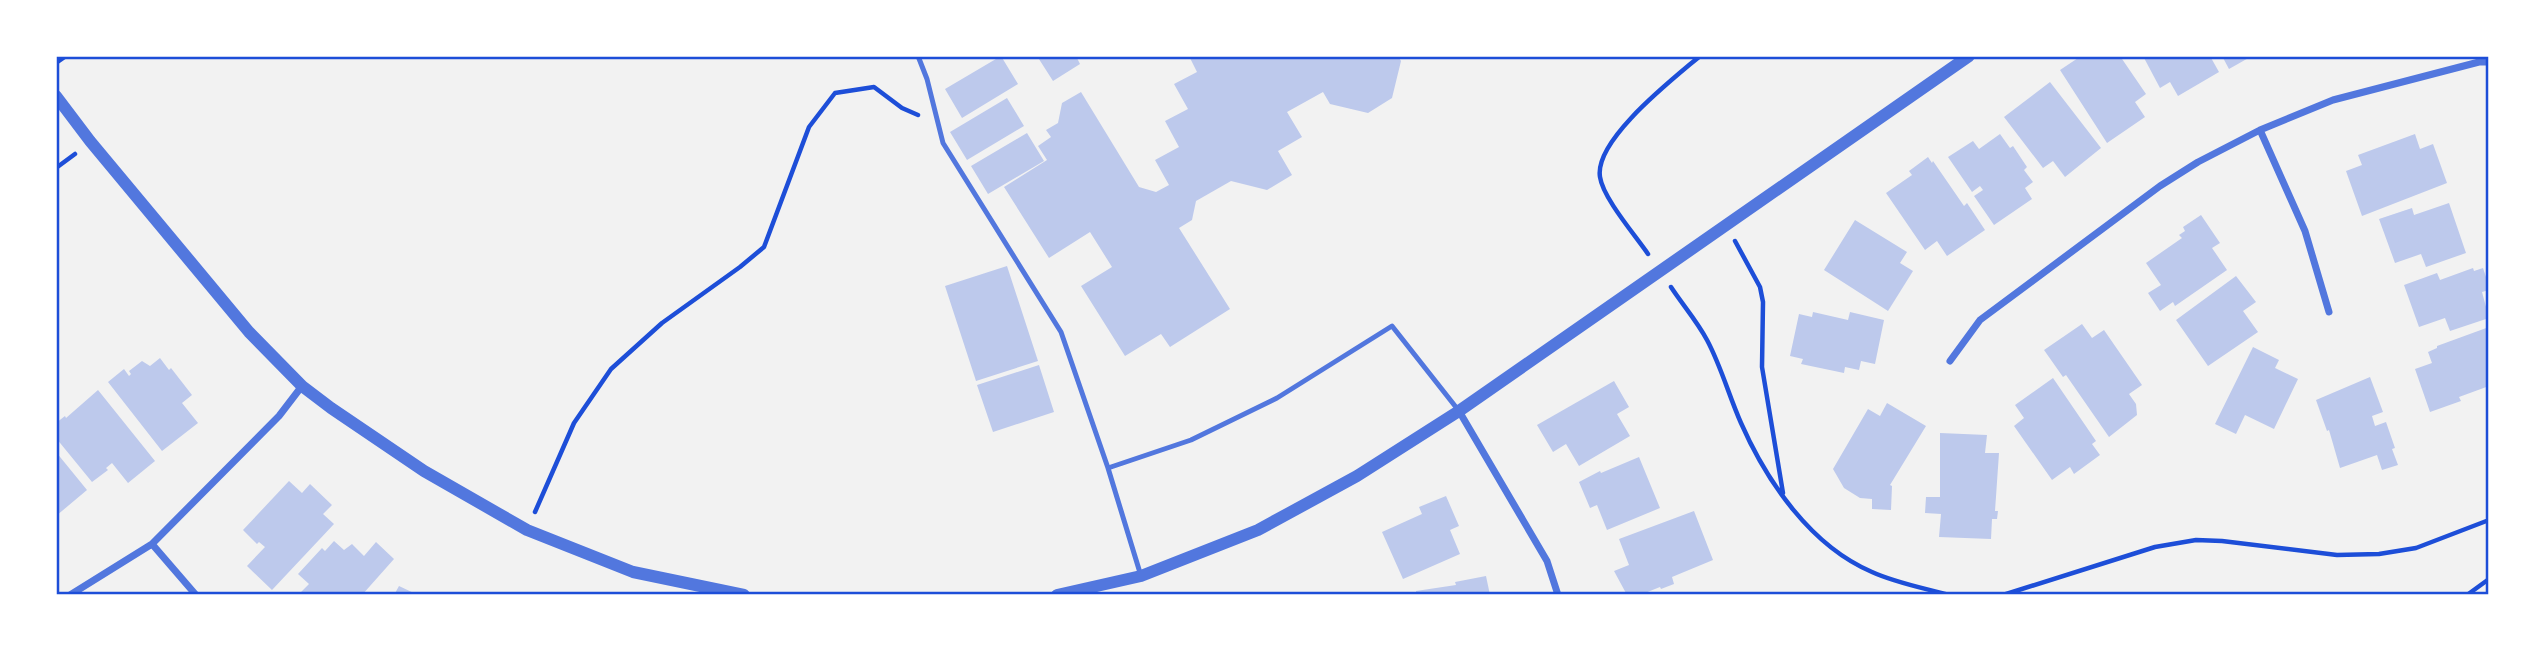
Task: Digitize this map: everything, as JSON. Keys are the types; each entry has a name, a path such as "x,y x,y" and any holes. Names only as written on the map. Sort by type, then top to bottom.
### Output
{"street":[{"path":"1057,595 1141,576 1258,530 1357,477 1459,411 1969,56"},
{"path":"1950,361 1980,320 2149,194 2199,162 2260,130 2333,100 2478,59 2489,62"},
{"path":"56,96 90,141 249,332 302,386 424,471 527,530 633,572 744,595"},
{"path":"2260,130 2305,231 2329,312"},
{"path":"70,595 152,544 279,416 302,386"},
{"path":"1459,411 1547,561 1558,595"},
{"path":"152,544 197,595"}],"lane":[{"path":"918,56 927,79 943,143 1061,332 1108,468 1141,576"},
{"path":"1108,468 1191,440 1240,416 1277,397 1392,326 1459,411"}],"path":[{"path":"56,63 66,56"},
{"path":"1616,207 1605,194 1599,175 1603,154 1631,117 1700,56"},
{"path":"527,530 574,423 611,369 662,323 764,247 809,127 835,93 874,87 902,108 922,117 936,113"},
{"path":"1725,225 1760,287 1763,302 1762,367 1784,498"},
{"path":"1707,340 1760,462 1784,498 1807,525 1835,550 1872,572 1948,595"},
{"path":"2003,595 2155,547 2196,540 2337,555 2379,554 2416,548 2489,520"},
{"path":"2467,595 2489,579"}],"building":[{"path":"1001,56 1018,84 962,118 945,89"},
{"path":"1037,56 1076,56 1080,64 1053,81"},
{"path":"1189,56 1398,56 1401,61 1392,98 1368,113 1330,104 1323,92 1287,112 1302,137 1278,151 1292,175 1267,190 1231,181 1196,201 1192,220 1179,228 1230,309 1170,347 1161,334 1125,356 1081,286 1112,267 1090,232 1049,258 1004,187 1047,160 1038,146 1051,137 1046,130 1058,123 1062,103 1081,92 1139,187 1156,192 1169,185 1155,160 1179,147 1165,121 1188,109 1174,84 1197,72"},
{"path":"2081,56 2120,56 2146,94 2135,102 2145,117 2107,143 2060,70"},
{"path":"2143,56 2210,56 2219,72 2178,96 2170,82 2160,88"},
{"path":"2222,56 2252,56 2229,69"},
{"path":"2050,82 2101,148 2065,177 2053,161 2043,168 2004,117"},
{"path":"1007,98 1024,126 967,160 950,132"},
{"path":"1027,133 1044,161 988,194 971,166"},
{"path":"2000,134 2010,148 2013,146 2027,167 2024,170 2033,182 2025,188 2032,199 1994,225 1974,196 1983,190 1980,186 1972,192 1948,157 1973,141 1979,149"},
{"path":"2415,134 2420,149 2433,144 2447,183 2362,216 2346,171 2362,165 2358,155"},
{"path":"1928,157 1964,206 1967,203 1985,230 1947,256 1937,241 1925,250 1886,193 1912,175 1909,171"},
{"path":"2449,203 2466,253 2426,267 2421,254 2395,263 2379,219 2412,208 2414,215"},
{"path":"2201,215 2220,243 2212,248 2227,270 2175,306 2173,302 2160,311 2148,293 2161,285 2146,263 2182,238 2179,235 2185,231 2183,227"},
{"path":"1855,220 1907,252 1900,263 1913,271 1888,311 1824,270"},
{"path":"1007,266 1038,361 976,381 945,286"},
{"path":"2473,268 2474,271 2483,268 2489,286 2489,290 2482,292 2489,318 2450,331 2445,318 2419,327 2404,285 2437,273 2440,280"},
{"path":"2236,276 2256,302 2243,311 2258,332 2208,366 2176,320"},
{"path":"1813,312 1848,320 1850,312 1884,320 1875,364 1861,361 1859,370 1845,367 1844,373 1801,364 1803,359 1790,356 1799,314 1812,317"},
{"path":"2082,324 2092,338 2104,330 2142,385 2129,394 2136,404 2137,415 2109,437 2066,375 2063,377 2044,350"},
{"path":"2489,327 2489,386 2459,397 2461,401 2430,412 2415,369 2432,363 2428,352 2437,346"},
{"path":"2253,347 2279,360 2275,368 2298,379 2274,429 2245,415 2236,434 2215,424"},
{"path":"160,358 192,395 182,403 198,423 162,451 108,382 124,369 129,376 129,371 142,361 150,366"},
{"path":"1039,365 1054,412 993,432 977,385"},
{"path":"2370,377 2383,412 2372,416 2375,426 2386,422 2398,465 2382,470 2377,455 2340,468 2329,430 2327,431 2316,400"},
{"path":"2053,378 2096,441 2092,444 2100,455 2074,474 2070,467 2052,480 2014,426 2024,418 2015,405"},
{"path":"1614,381 1629,407 1617,414 1630,436 1579,466 1566,444 1553,452 1537,425"},
{"path":"98,390 155,461 128,483 112,463 106,468 108,470 92,482 56,438 56,423 65,416 66,418"},
{"path":"1887,403 1926,426 1890,485 1891,510 1872,509 1872,499 1860,498 1844,488 1833,469 1868,409 1880,416"},
{"path":"1940,433 1987,435 1985,453 1999,453 1995,511 1998,511 1997,519 1992,519 1991,539 1939,537 1941,514 1925,513 1926,497 1940,497"},
{"path":"56,452 87,490 56,516"},
{"path":"1639,457 1660,508 1607,530 1597,505 1590,508 1579,482"},
{"path":"289,481 302,493 310,484 332,505 323,514 334,524 272,590 247,566 265,547 259,542 257,544 243,530"},
{"path":"1446,496 1459,526 1450,530 1460,554 1403,579 1382,532 1422,514 1419,507"},
{"path":"1694,511 1713,560 1672,577 1674,584 1640,595 1627,595 1614,571 1629,565 1619,539"},
{"path":"334,541 344,550 352,544 364,556 376,542 394,559 362,595 298,595 309,584 298,574 322,548 325,551"},
{"path":"1486,576 1490,595 1416,595 1416,591 1456,585 1455,582"},
{"path":"399,586 418,595 394,595"}]}
